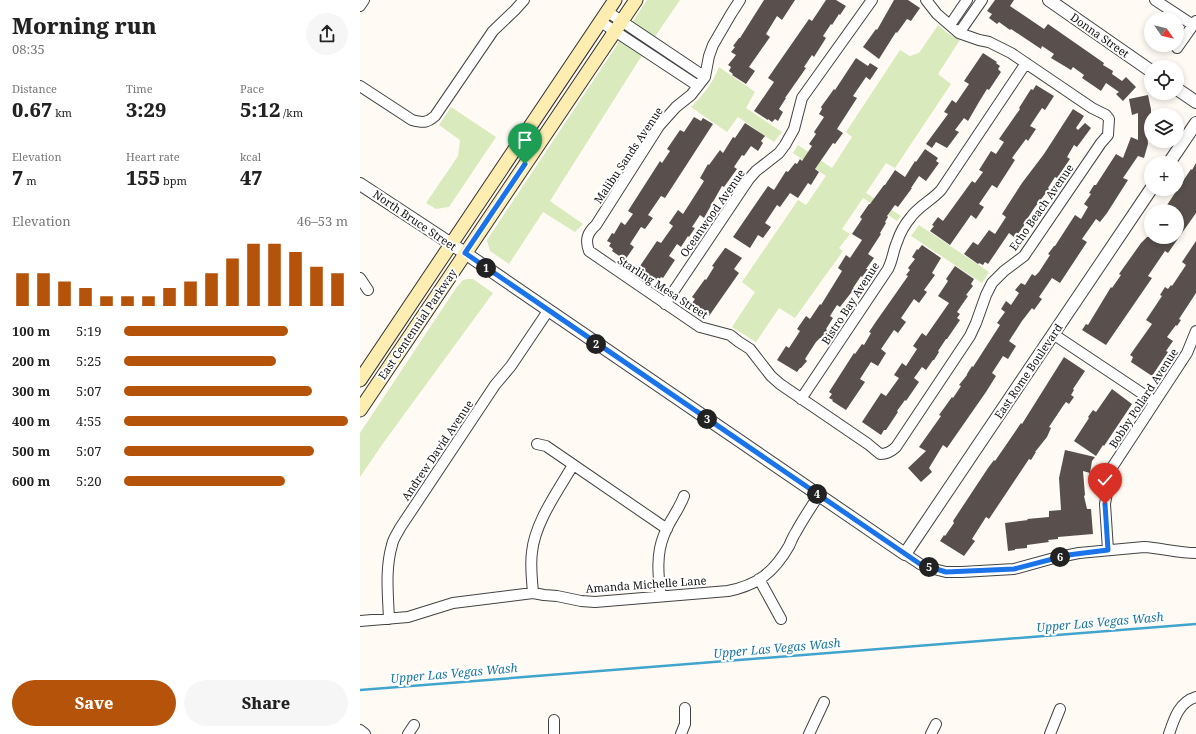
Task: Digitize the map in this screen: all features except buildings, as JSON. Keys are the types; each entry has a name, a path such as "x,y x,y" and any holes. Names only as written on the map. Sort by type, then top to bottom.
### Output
{"main road":[{"name":"East Centennial Parkway","path":"360,380 615,0"},
{"name":"East Centennial Parkway","path":"360,410 636,0"}],"street":[{"path":"360,6 364,0"},
{"path":"360,86 412,120 425,122 430,120 435,116 492,31 524,0"},
{"name":"Malibu Sands Avenue","path":"586,243 590,230 596,225 659,126 669,114 691,95 705,77 709,56 713,45 730,14 740,0"},
{"name":"Oceanwood Avenue","path":"665,304 749,179 756,171 779,153 785,145 794,129 802,98 872,0"},
{"path":"926,0 937,14 959,33 999,46 1026,63"},
{"path":"950,25 967,0"},
{"path":"959,33 982,0"},
{"name":"Donna Street","path":"1049,0 1144,65"},
{"path":"1156,0 1195,23 1184,38"},
{"path":"604,17 705,77"},
{"path":"619,26 698,86"},
{"name":"Echo Beach Avenue","path":"885,454 891,452 896,446 970,336 992,283 1004,271 1024,256 1108,135 1109,119 1106,114 1092,108 1026,63"},
{"name":"Bistro Bay Avenue","path":"801,399 888,269 896,242 907,223 923,204 931,200 941,190 1026,63"},
{"path":"1184,93 1196,102"},
{"path":"1174,156 1196,123"},
{"name":"North Bruce Street","path":"360,184 465,253 906,554"},
{"name":"East Rome Boulevard","path":"906,554 1052,334 1146,196"},
{"name":"Starling Mesa Street","path":"586,243 589,251 593,255 700,327 730,335 750,349 770,376 780,384 868,444 880,454 885,454"},
{"path":"360,278 368,290"},
{"name":"Andrew David Avenue","path":"389,618 387,586 389,559 392,544 400,528 495,385 548,311"},
{"name":"Bobby Pollard Avenue","path":"1108,550 1105,504 1111,468 1187,353 1196,331"},
{"path":"1052,334 1155,402"},
{"path":"538,444 546,446 667,529"},
{"path":"533,593 531,564 534,539 544,516 572,465"},
{"name":"Amanda Michelle Lane","path":"360,621 408,617 453,603 533,593 595,602 741,588 759,580 774,567 819,495"},
{"path":"661,596 658,575 663,536 684,496"},
{"path":"906,554 920,564 930,568 946,572 962,572 1014,569 1073,554 1144,547 1153,547 1176,552 1196,553"},
{"path":"759,580 781,619"},
{"path":"1169,734 1175,717 1183,704 1192,698"},
{"path":"809,734 824,702"},
{"path":"681,734 685,724 685,708"},
{"path":"1050,734 1060,709"},
{"path":"554,720 554,734"},
{"path":"931,734 936,724"},
{"path":"408,734 414,725"},
{"path":"360,730 365,734"}],"green space":[{"path":"647,0 680,0 639,60 550,201 583,224 575,232 543,212 509,264 490,251 487,240"},
{"path":"938,25 946,32 960,40 938,74 951,84 895,168 886,163 866,193 901,216 897,221 863,198 842,229 850,234 839,248 843,251 795,318 779,308 756,342 732,327 755,292 742,282 798,200 806,205 826,176 793,153 798,145 832,168 852,137 846,132 900,50 910,56 919,53"},
{"path":"719,67 755,92 746,108 782,132 774,142 738,117 727,132 691,107 700,98 714,78"},
{"path":"451,107 496,137 449,207 436,209 426,203 458,156 460,140 439,125"},
{"path":"919,225 989,272 982,283 911,236"},
{"path":"473,279 493,293 360,477 360,433 456,288 463,280"}],"waterway":[{"name":"Upper Las Vegas Wash","path":"360,690 1196,624"}],"route":[{"path":"525,164 465,253 920,564 946,572 1014,569 1068,555 1108,550 1105,504"}]}
